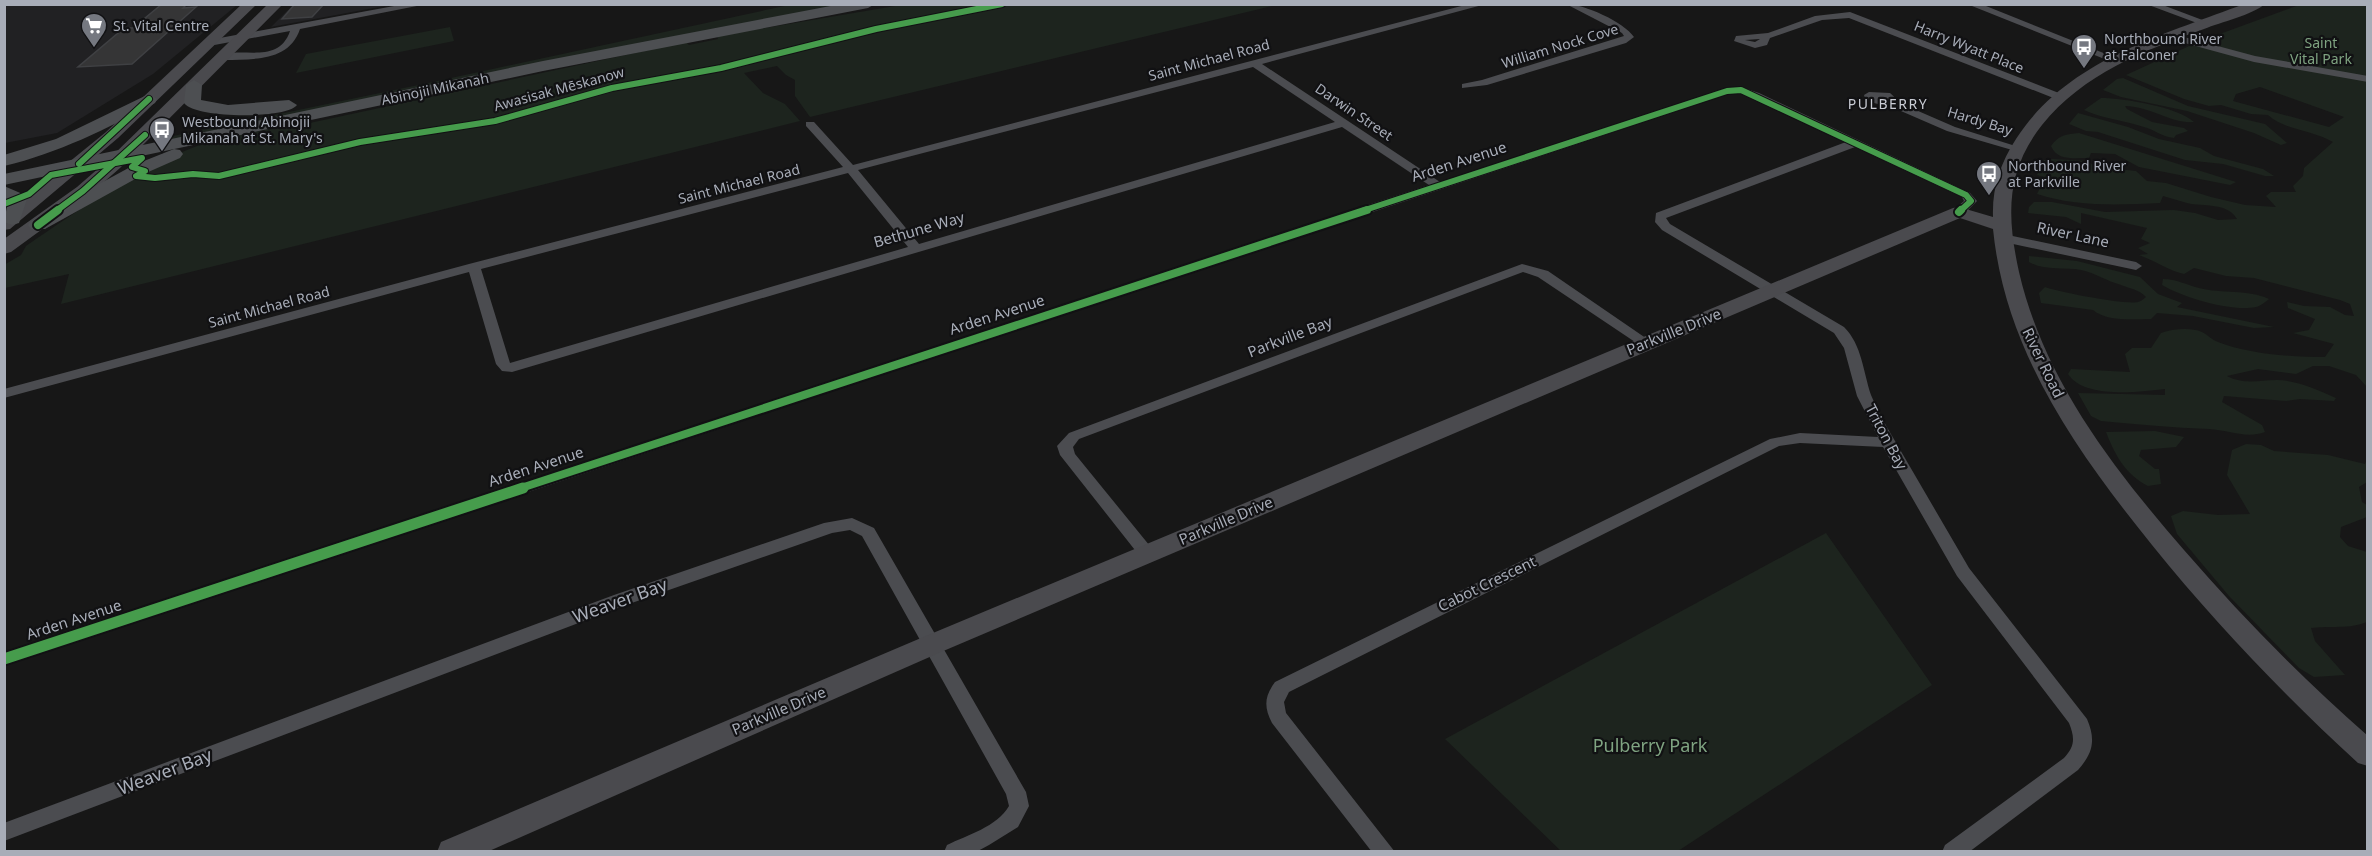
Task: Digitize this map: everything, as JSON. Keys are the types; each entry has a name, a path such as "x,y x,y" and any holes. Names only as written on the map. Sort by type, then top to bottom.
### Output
{"main road":[{"name":"Abinojii Mikanah","path":"4,162 779,4"},
{"name":"Abinojii Mikanah","path":"4,180 702,34 867,4"},
{"path":"194,85 192,103 202,108 242,110 290,105"},
{"path":"4,162 89,131 149,99"},
{"path":"38,225 140,169 183,150 248,128"},
{"path":"4,192 18,199 8,222"}],"street":[{"path":"8,222 79,164 250,4"},
{"path":"4,248 83,191 145,135 276,4"},
{"path":"209,43 423,4"},
{"name":"Saint Michael Road","path":"4,393 474,267 1482,4"},
{"name":"William Nock Cove","path":"1466,86 1548,64 1623,41 1629,37 1625,31 1570,4"},
{"path":"1971,4 2116,60"},
{"path":"2150,4 2208,24"},
{"name":"River Road","path":"2258,4 2116,60 2085,78 2060,97 2037,121 2019,148 2004,186 2003,232 2019,310 2036,355 2086,441 2129,501 2198,584 2256,646 2367,754"},
{"name":"Harry Wyatt Place","path":"1766,36 1830,15 1850,15 2060,97"},
{"path":"224,57 268,54 278,51 294,35 295,29"},
{"path":"2173,37 2254,59 2367,79"},
{"name":"Darwin Street","path":"1254,64 1437,185"},
{"name":"Arden Avenue","path":"4,659 1437,185 1733,90 1755,95 1966,195 1971,201 1959,212"},
{"name":"Hardy Bay","path":"1898,106 1960,132 2019,148"},
{"name":"Bethune Way","path":"474,267 504,366 512,368 1344,123"},
{"path":"810,124 852,170 915,248"},
{"name":"Triton Bay","path":"1855,143 1660,216 1661,222 1666,227 1775,290 1839,330 1846,337 1864,396 1887,442 1963,572 2072,711 2085,735 2082,752 2071,764 1952,852"},
{"path":"1959,212 2003,232"},
{"name":"Parkville Drive","path":"452,852 931,645 1959,212"},
{"name":"River Lane","path":"2003,232 2136,266"},
{"name":"Parkville Bay","path":"1148,555 1068,455 1065,446 1074,436 1522,268 1544,274 1646,343"},
{"name":"Cabot Crescent","path":"1385,852 1279,718 1273,708 1274,696 1282,687 1775,441 1800,438 1887,442"},
{"name":"Weaver Bay","path":"4,832 620,600 830,526 852,524 868,532 1016,792 1019,805 1014,818 999,829 954,852"}],"shaded area":[{"name":"St. Vital Centre","path":"5,5 237,5 153,74 57,133 5,143"},
{"path":"293,5 390,5 271,27"}],"green space":[{"path":"789,5 847,5 169,140 168,137 428,83"},
{"path":"901,5 1276,5 810,117 795,96 795,80 777,66 744,73 763,93 785,104 800,121 61,304 69,274 5,288 4,265 21,255 26,246 140,173 180,153 210,142 241,134 305,124 686,42 689,45 718,39 717,36"},
{"name":"Saint Vital Park","path":"2299,5 2367,5 2367,387 2356,375 2329,366 2313,366 2296,374 2258,369 2227,376 2246,381 2292,382 2336,398 2334,401 2300,399 2286,401 2224,396 2222,402 2262,425 2265,432 2258,434 2101,421 2091,416 2078,393 2165,395 2165,389 2127,392 2099,391 2076,382 2068,374 2071,369 2130,372 2125,354 2132,348 2151,348 2161,333 2182,329 2202,332 2216,341 2256,352 2325,357 2334,344 2293,333 2309,330 2315,319 2288,308 2287,302 2304,306 2330,307 2345,315 2354,316 2350,304 2254,278 2226,276 2194,268 2184,274 2172,270 2139,255 2148,254 2138,248 2150,243 2141,239 2147,228 2081,213 2081,224 2066,217 2028,213 2029,207 2034,202 2052,202 2105,212 2174,210 2218,220 2237,219 2227,210 2215,206 2187,203 2163,196 2160,203 2113,204 2082,203 2037,194 2041,186 2052,179 2037,175 2044,160 2053,159 2088,161 2098,169 2136,171 2147,181 2166,183 2245,205 2276,207 2266,196 2271,192 2296,192 2293,186 2303,176 2304,168 2333,142 2282,124 2268,115 2251,114 2221,105 2209,106 2184,99 2126,75 2198,42","holes":["2260,87 2344,117 2329,127 2233,101 2236,94"]},
{"path":"450,27 454,41 296,73 306,54"},
{"path":"2123,78 2188,106 2265,124 2287,143 2281,145 2254,133 2187,111 2121,97 2103,90 2117,79"},
{"path":"2101,98 2164,108 2194,122 2177,120 2125,106 2152,122 2184,128 2188,131 2174,138 2084,110"},
{"path":"2078,113 2128,127 2159,139 2200,148 2214,156 2263,169 2274,176 2265,176 2223,164 2185,160 2098,132 2086,131 2069,124"},
{"path":"2079,133 2236,182 2230,185 2139,167 2115,154 2091,153 2089,158 2072,158 2057,154 2051,146 2060,137"},
{"path":"2029,256 2077,261 2140,277 2158,294 2182,303 2177,307 2274,327 2254,328 2193,316 2157,313 2151,319 2121,319 2099,314 2093,310 2041,303 2039,293 2045,287 2120,302 2138,302 2146,297 2137,291 2086,271 2035,265 2029,262"},
{"path":"2163,279 2208,290 2252,294 2269,299 2256,307 2222,306 2171,290 2162,285"},
{"path":"2155,431 2184,437 2176,447 2141,450 2139,456 2155,469 2159,469 2161,484 2148,486 2127,470 2106,432"},
{"path":"2246,444 2261,445 2274,451 2328,455 2365,464 2367,459 2367,482 2359,487 2362,502 2367,505 2367,517 2341,527 2340,537 2348,546 2367,552 2367,622 2346,627 2311,628 2315,641 2345,675 2314,677 2299,668 2229,596 2177,534 2171,516 2183,511 2218,515 2250,514 2227,475 2232,450"},
{"name":"Pulberry Park","path":"1826,533 1932,685 1678,851 1561,851 1445,739"}],"building":[{"path":"162,4 187,4 183,8 196,7 132,64 78,67 124,28 133,28"},
{"path":"295,4 324,4 312,17 282,19"}],"cycle path":[{"name":"Awasisak Mēskanow","path":"4,204 29,194 51,175 142,158 132,167 145,171 136,176 155,178 193,174 219,176 360,142 495,121 612,88 721,68 876,29 1002,4"},
{"path":"4,659 1727,91 1741,90 1755,95 1966,195 1971,201 1959,212"},
{"path":"79,164 149,99"},
{"path":"38,225 83,191 145,135"}],"place":[{"name":"St. Vital Centre","path":"94,49"},
{"name":"Northbound River at Falconer","path":"2084,70"},
{"name":"Westbound Abinojii Mikanah at St. Mary's","path":"162,153"},
{"name":"Northbound River at Parkville","path":"1989,197"}],"district":[{"name":"PULBERRY","path":"1888,104"}]}
